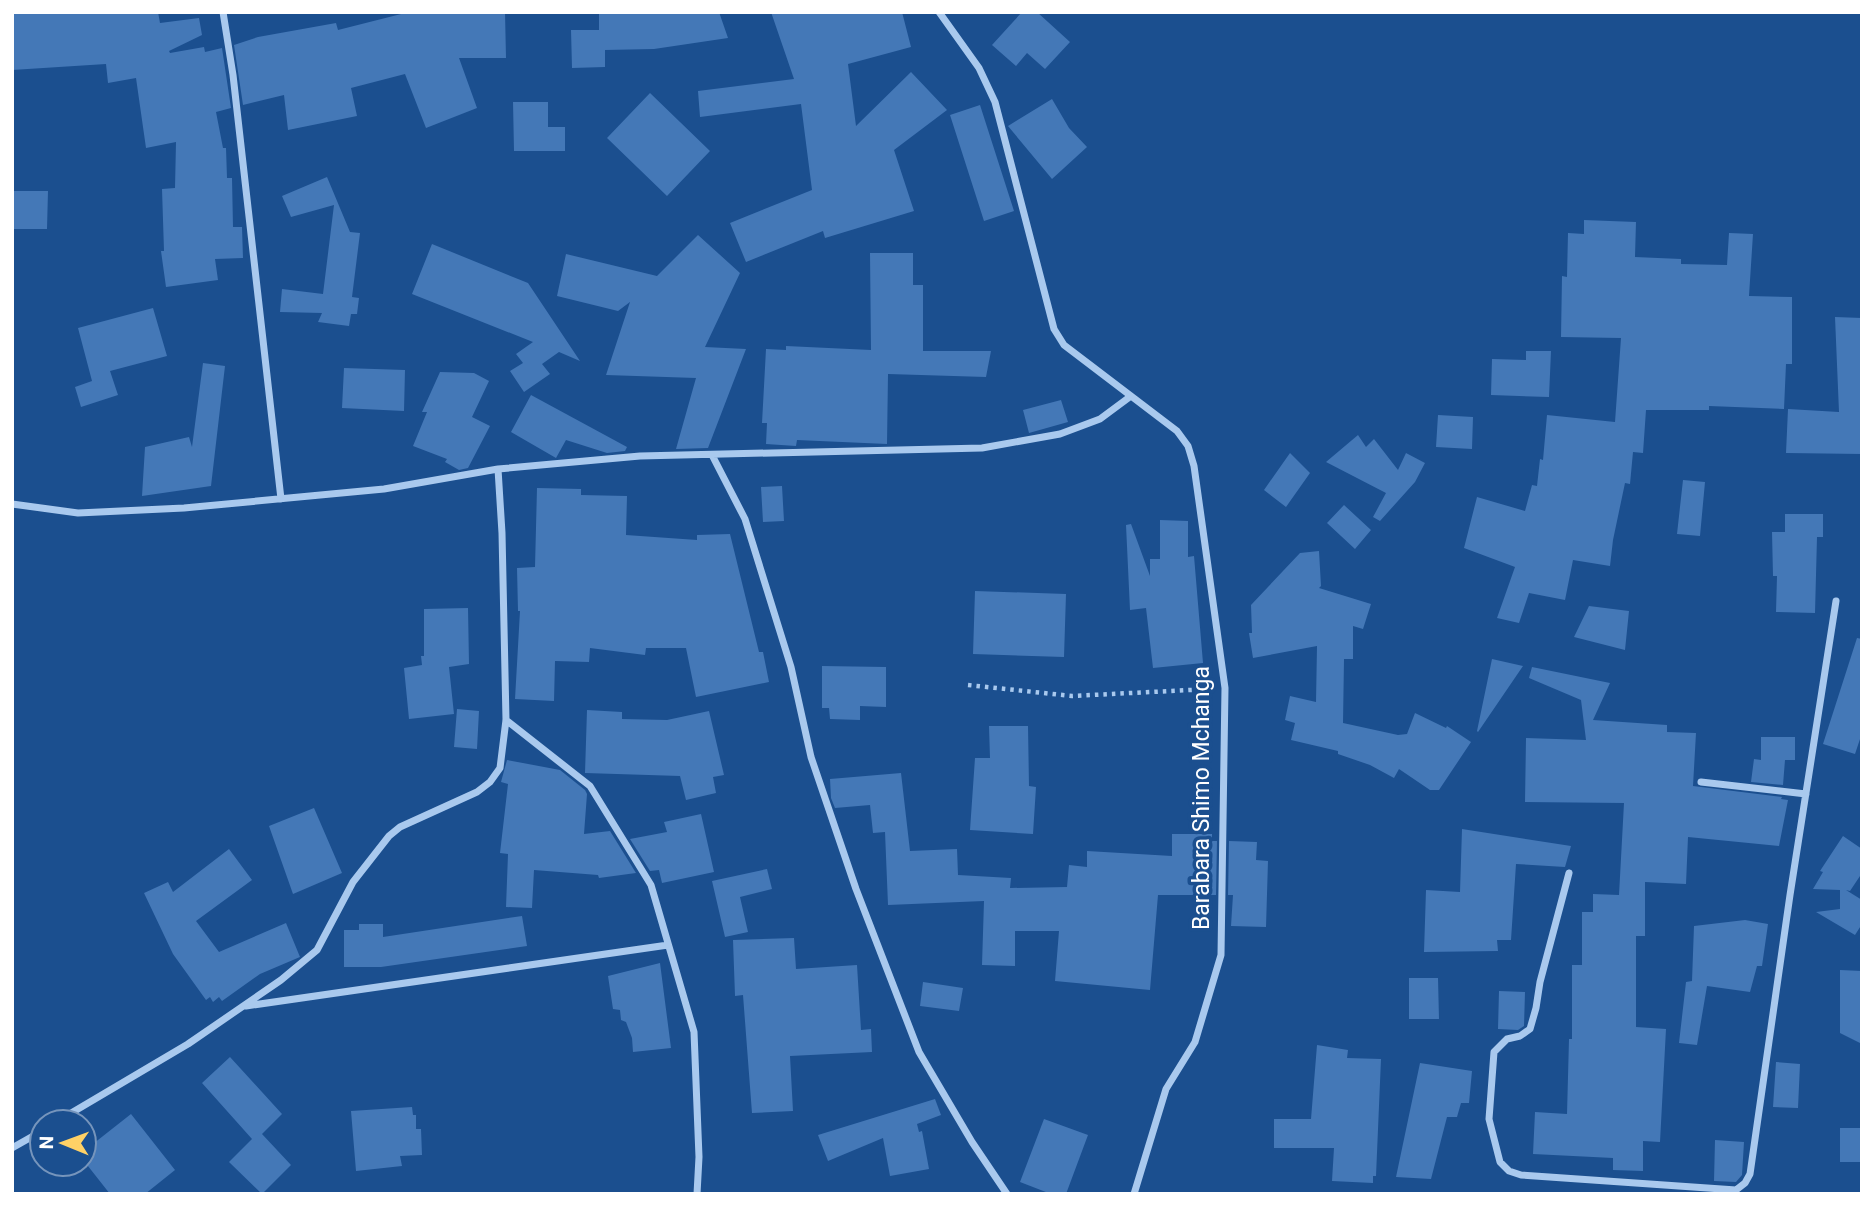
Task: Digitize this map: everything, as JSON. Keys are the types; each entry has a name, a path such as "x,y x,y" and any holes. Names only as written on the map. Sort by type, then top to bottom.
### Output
{"street":[{"path":"223,12 240,128 281,499"},
{"name":"Barabara Shimo Mchanga","path":"939,12 979,68 995,102 1054,329 1064,345 1177,431 1188,446 1194,466 1225,688 1221,955 1195,1042 1166,1089 1134,1194"},
{"path":"12,504 78,513 184,508 384,489 498,469 640,456 982,448 1060,434 1100,419 1130,396"},
{"path":"712,455 745,519 791,667 811,757 856,889 919,1052 972,1142 1007,1194"},
{"path":"80,1108 188,1044 281,980 317,950 353,882 389,836 400,827 477,792 490,782 500,768 506,720 498,469"},
{"path":"1569,873 1540,982 1531,1029 1520,1036 1507,1039 1494,1052 1489,1119 1500,1162 1510,1171 1521,1175 1736,1190 1745,1184 1750,1174 1836,601"},
{"path":"506,720 590,786 651,885 694,1032 699,1157 697,1194"},
{"path":"1701,782 1806,794"},
{"path":"243,1006 668,945"},
{"path":"12,1148 28,1138"},
{"path":"1642,1194 1645,1184"}],"path":[{"path":"968,685 1072,696 1225,688"}],"building":[{"path":"12,12 158,12 160,23 199,18 202,35 169,51 170,53 204,47 205,52 222,48 231,108 216,112 223,148 226,148 227,178 232,178 233,227 242,227 243,258 215,259 218,280 166,287 161,251 164,251 162,189 175,188 176,142 146,148 136,78 108,83 106,64 12,70"},
{"path":"409,12 505,12 506,58 459,58 477,108 426,128 405,74 351,88 357,116 288,130 284,95 243,105 234,45 258,37 336,23 338,30"},
{"path":"599,12 719,12 728,38 654,49 605,50 605,67 572,68 571,30 599,30"},
{"path":"771,12 902,12 911,47 848,64 856,126 911,72 947,110 894,150 914,211 825,238 823,231 746,262 730,223 812,190 801,104 700,117 698,91 794,79"},
{"path":"1022,12 1037,12 1070,42 1045,69 1027,53 1016,66 992,45"},
{"path":"650,93 710,151 667,196 607,138"},
{"path":"1052,99 1069,128 1087,147 1052,179 1008,126"},
{"path":"513,102 548,102 548,127 565,127 565,151 514,151"},
{"path":"980,105 1014,211 984,221 950,115"},
{"path":"327,177 350,232 360,233 352,297 359,298 357,314 351,314 349,326 318,322 322,313 280,312 282,289 323,294 334,205 291,217 282,196"},
{"path":"12,191 48,191 47,229 12,229"},
{"path":"1584,220 1636,222 1635,257 1681,259 1681,264 1727,265 1729,233 1753,234 1749,296 1792,297 1792,364 1786,364 1784,409 1709,406 1709,410 1646,410 1643,453 1633,452 1630,484 1625,483 1610,566 1573,560 1565,600 1529,593 1519,623 1497,618 1515,567 1464,548 1477,497 1525,511 1532,485 1537,486 1540,459 1543,460 1547,415 1615,422 1621,338 1561,337 1562,276 1567,277 1568,233 1584,234"},
{"path":"698,235 740,273 705,347 746,349 708,448 676,449 696,378 606,375 630,302 618,311 557,296 566,254 657,276"},
{"path":"432,244 528,283 580,361 559,352 542,364 550,374 524,392 510,371 523,363 516,354 533,342 412,294"},
{"path":"870,253 913,253 913,285 923,285 923,351 991,351 986,377 888,374 887,444 797,440 796,446 766,444 767,423 762,423 766,349 786,350 786,346 871,350"},
{"path":"153,308 167,356 110,371 118,395 81,407 75,387 92,381 78,328"},
{"path":"1835,317 1862,318 1862,454 1786,453 1788,409 1839,412"},
{"path":"1526,351 1551,351 1549,397 1491,395 1492,359 1526,360"},
{"path":"203,363 225,366 211,486 142,496 145,447 189,437 192,447"},
{"path":"344,368 405,370 404,411 342,408"},
{"path":"440,372 474,373 489,381 472,417 490,426 468,468 459,470 445,462 447,459 413,446 427,412 422,412"},
{"path":"531,395 627,447 625,451 607,453 566,440 556,458 511,432"},
{"path":"1061,400 1068,422 1029,433 1023,410"},
{"path":"1438,415 1473,417 1472,449 1436,447"},
{"path":"1358,435 1366,447 1374,439 1398,470 1406,453 1425,463 1415,482 1380,521 1373,517 1386,493 1326,462"},
{"path":"1290,453 1310,473 1286,507 1264,490"},
{"path":"1683,480 1705,482 1700,536 1677,534"},
{"path":"782,486 784,521 763,522 761,487"},
{"path":"537,488 581,489 581,495 627,496 626,535 697,540 697,535 730,534 769,682 696,697 686,648 646,648 645,655 590,648 589,662 555,661 554,701 515,699 520,611 517,568 535,567"},
{"path":"1344,505 1371,530 1355,549 1327,523"},
{"path":"1785,514 1823,514 1823,537 1817,537 1815,613 1776,612 1777,576 1773,576 1772,532 1785,532"},
{"path":"1160,520 1188,521 1188,557 1194,556 1203,663 1153,668 1146,608 1130,610 1126,525 1131,524 1150,576 1150,559 1160,559"},
{"path":"1319,551 1319,588 1371,604 1363,629 1353,626 1353,659 1344,659 1343,723 1398,735 1407,734 1415,713 1446,728 1447,726 1471,742 1439,790 1430,790 1399,769 1394,778 1370,765 1338,754 1338,751 1291,740 1295,723 1285,720 1290,696 1316,702 1317,646 1253,658 1249,633 1252,633 1251,605 1300,553"},
{"path":"975,591 1066,594 1064,657 973,654"},
{"path":"1589,606 1629,611 1625,650 1574,637"},
{"path":"468,608 469,664 449,667 454,714 409,719 404,668 422,665 424,609"},
{"path":"1857,638 1862,639 1862,733 1855,754 1823,744"},
{"path":"1492,659 1523,666 1478,732 1477,731"},
{"path":"822,666 886,667 886,707 860,706 860,720 830,719 829,708 822,708"},
{"path":"1532,667 1610,683 1593,720 1667,725 1667,732 1696,733 1693,786 1788,800 1779,846 1688,837 1686,884 1645,882 1645,936 1636,936 1636,1027 1666,1029 1660,1142 1643,1141 1643,1171 1613,1170 1613,1158 1533,1154 1535,1112 1567,1114 1569,1039 1572,1039 1572,965 1582,965 1582,912 1593,912 1593,894 1619,895 1624,803 1525,802 1526,738 1586,740 1581,700 1529,678"},
{"path":"457,709 479,711 477,749 454,747"},
{"path":"587,710 622,712 622,719 667,720 709,711 724,775 713,777 716,793 686,800 680,776 585,773"},
{"path":"989,726 1028,726 1029,786 1036,787 1033,834 970,830 975,758 990,758"},
{"path":"1761,737 1795,737 1795,760 1785,760 1783,785 1751,782 1754,759 1761,760"},
{"path":"507,760 560,770 585,790 584,834 610,831 636,873 599,878 598,875 534,870 532,908 506,907 508,854 500,853 508,784 501,782"},
{"path":"901,773 910,851 957,849 958,875 1011,878 1010,888 1067,887 1069,865 1087,867 1087,851 1172,856 1172,834 1212,834 1212,841 1217,841 1216,895 1158,895 1150,990 1055,981 1059,931 1015,931 1015,966 982,965 984,901 888,905 885,832 873,833 870,805 835,808 831,798 830,779"},
{"path":"314,808 342,873 293,894 269,826"},
{"path":"701,814 714,872 662,883 659,870 650,871 630,839 667,832 664,822"},
{"path":"1462,829 1571,846 1565,867 1516,864 1511,940 1497,940 1498,951 1424,952 1426,890 1460,892"},
{"path":"1843,836 1862,849 1862,873 1850,891 1846,890 1862,900 1862,924 1855,935 1816,912 1840,909 1840,890 1813,889 1823,872 1820,871"},
{"path":"1229,841 1257,842 1256,860 1268,861 1266,927 1231,926 1233,895 1228,895"},
{"path":"229,849 252,880 196,921 219,952 286,923 300,957 260,974 222,1001 219,997 213,1002 210,997 206,1000 173,954 144,893 168,882 173,892"},
{"path":"767,869 772,889 740,897 748,932 725,937 712,881"},
{"path":"522,916 527,946 381,967 344,967 344,930 359,930 359,924 383,924 383,937"},
{"path":"1745,920 1768,924 1762,966 1757,966 1750,992 1707,986 1697,1045 1679,1043 1686,982 1692,981 1694,926"},
{"path":"794,938 796,969 857,965 861,1030 871,1029 872,1052 790,1056 793,1111 752,1113 743,995 735,996 733,940"},
{"path":"660,963 671,1048 633,1052 632,1038 626,1022 621,1020 620,1010 613,1009 608,976"},
{"path":"1840,970 1862,971 1862,1044 1840,1033"},
{"path":"1409,978 1438,978 1439,1019 1409,1019"},
{"path":"923,982 963,988 959,1011 920,1006"},
{"path":"1499,991 1525,992 1524,1026 1518,1030 1498,1029"},
{"path":"1317,1045 1348,1050 1347,1058 1381,1059 1376,1176 1373,1176 1373,1183 1332,1181 1334,1148 1274,1148 1274,1119 1311,1119"},
{"path":"230,1057 282,1114 262,1134 291,1165 262,1194 229,1162 252,1139 202,1083"},
{"path":"1776,1062 1800,1064 1798,1108 1773,1107"},
{"path":"1420,1063 1472,1071 1469,1103 1461,1103 1457,1117 1447,1117 1431,1179 1396,1177"},
{"path":"935,1099 941,1115 917,1124 919,1132 922,1131 929,1169 890,1176 883,1138 828,1161 818,1135"},
{"path":"412,1107 413,1115 416,1115 416,1129 421,1129 422,1155 400,1156 402,1166 356,1171 351,1111"},
{"path":"131,1114 175,1170 145,1194 110,1194 97,1178 98,1140"},
{"path":"1044,1119 1088,1135 1066,1194 1051,1194 1020,1182"},
{"path":"1840,1128 1862,1128 1862,1162 1840,1162"},
{"path":"1715,1140 1744,1142 1742,1175 1736,1182 1714,1181"}]}
